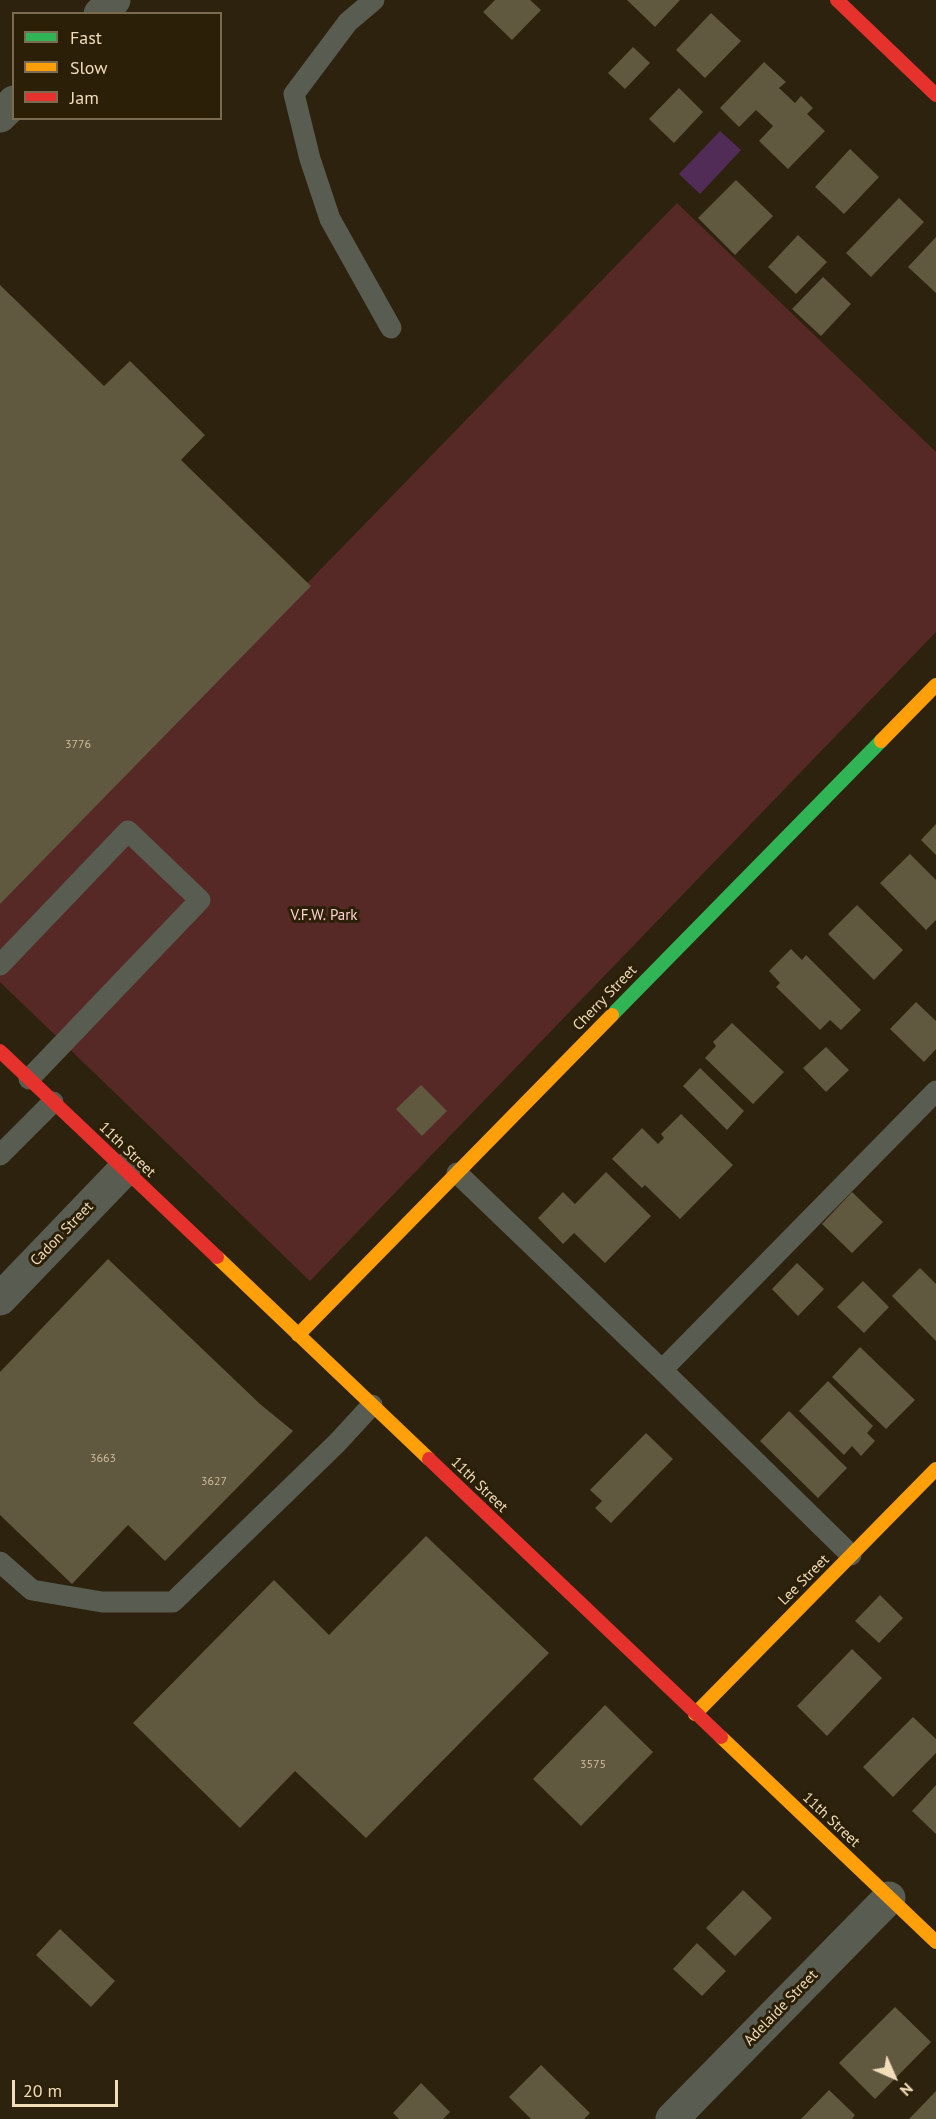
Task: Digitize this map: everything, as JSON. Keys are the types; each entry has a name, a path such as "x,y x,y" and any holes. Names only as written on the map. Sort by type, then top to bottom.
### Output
{"street":[{"path":"102,12 114,0"},
{"path":"837,0 936,95"},
{"path":"0,116 12,104"},
{"name":"Cherry Street","path":"298,1335 936,685"},
{"name":"11th Street","path":"0,1051 936,1942"},
{"name":"Cadon Street","path":"0,1299 124,1170"},
{"name":"Lee Street","path":"695,1714 936,1469"},
{"name":"Adelaide Street","path":"672,2119 889,1898"}],"lane":[{"path":"374,0 348,22 294,94 309,159 330,219 391,328"},
{"path":"0,965 128,831 200,900 29,1079"},
{"path":"662,1370 936,1091"},
{"path":"0,1155 53,1102"},
{"path":"457,1173 851,1555"},
{"path":"0,1562 32,1590 102,1602 173,1602 337,1443 372,1405"}],"green space":[{"name":"V.F.W. Park","path":"677,203 936,452 936,632 310,1281 0,982 0,899"}],"shaded area":[{"path":"720,131 741,150 700,194 679,174"}],"building":[{"path":"495,0 530,0 541,10 512,40 483,12"},
{"path":"627,0 680,0 655,27"},
{"path":"711,13 741,41 705,78 676,50"},
{"path":"633,47 650,63 625,89 608,73"},
{"path":"764,62 786,82 779,88 795,103 801,96 813,108 807,114 825,131 788,169 759,141 773,126 756,110 739,127 720,108"},
{"path":"679,88 703,112 674,143 649,119"},
{"path":"850,149 879,177 844,214 815,187"},
{"path":"736,180 773,216 735,255 698,218"},
{"path":"899,198 924,222 871,277 846,253"},
{"path":"798,235 827,262 796,294 768,267"},
{"path":"936,237 936,293 908,267"},
{"path":"823,277 851,304 821,336 792,309"},
{"path":"0,285 104,386 130,361 205,435 181,460 311,586 0,904"},
{"path":"936,824 936,855 921,840"},
{"path":"910,854 936,880 936,920 926,930 880,883"},
{"path":"857,905 903,950 874,980 828,934"},
{"path":"791,949 802,960 806,955 861,1010 841,1030 830,1020 820,1030 776,987 780,983 769,971"},
{"path":"916,1002 936,1021 936,1049 924,1062 890,1029"},
{"path":"732,1023 784,1072 753,1104 705,1058 716,1046 713,1042"},
{"path":"826,1047 849,1070 826,1092 803,1068"},
{"path":"700,1068 744,1111 727,1130 683,1086"},
{"path":"421,1085 447,1111 422,1136 396,1109"},
{"path":"681,1114 733,1165 680,1219 645,1185 642,1188 612,1159 642,1128 658,1144 664,1138 661,1134"},
{"path":"606,1172 651,1216 605,1263 574,1233 563,1244 538,1218 563,1192 575,1204"},
{"path":"852,1192 883,1222 852,1253 822,1224"},
{"path":"108,1259 260,1404 293,1431 165,1561 128,1525 72,1584 0,1515 0,1372"},
{"path":"797,1263 824,1289 798,1316 772,1289"},
{"path":"920,1268 936,1284 936,1341 892,1296"},
{"path":"863,1281 889,1307 864,1333 837,1307"},
{"path":"860,1347 915,1400 886,1429 832,1377"},
{"path":"828,1381 873,1426 867,1433 875,1441 861,1456 852,1446 844,1455 799,1411"},
{"path":"789,1411 847,1468 818,1498 760,1441"},
{"path":"646,1433 673,1459 611,1523 595,1508 602,1501 590,1490"},
{"path":"426,1536 549,1653 366,1838 295,1771 240,1828 133,1723 274,1580 329,1635"},
{"path":"880,1595 903,1618 879,1643 855,1621"},
{"path":"852,1649 882,1678 827,1736 797,1706"},
{"path":"605,1705 653,1752 581,1826 533,1779"},
{"path":"913,1717 936,1739 936,1753 893,1797 863,1767"},
{"path":"936,1785 936,1834 912,1811"},
{"path":"743,1890 772,1918 735,1956 706,1928"},
{"path":"60,1929 115,1981 91,2007 36,1955"},
{"path":"697,1943 726,1971 702,1996 673,1969"},
{"path":"895,2007 931,2042 875,2099 839,2063"},
{"path":"541,2065 590,2113 584,2119 531,2119 509,2097"},
{"path":"421,2083 450,2112 443,2119 399,2119 393,2113"},
{"path":"829,2090 855,2115 852,2119 801,2119"},
{"path":"936,2091 936,2119 909,2119"}],"traffic: fast":[{"path":"612,1015 881,741"}],"traffic: slow":[{"path":"881,741 936,685"},
{"path":"298,1335 612,1015"},
{"path":"217,1257 429,1459"},
{"path":"695,1714 936,1469"},
{"path":"721,1737 936,1942"}],"traffic: jam":[{"path":"837,0 936,95"},
{"path":"0,1051 217,1257"},
{"path":"429,1459 721,1737"}]}
